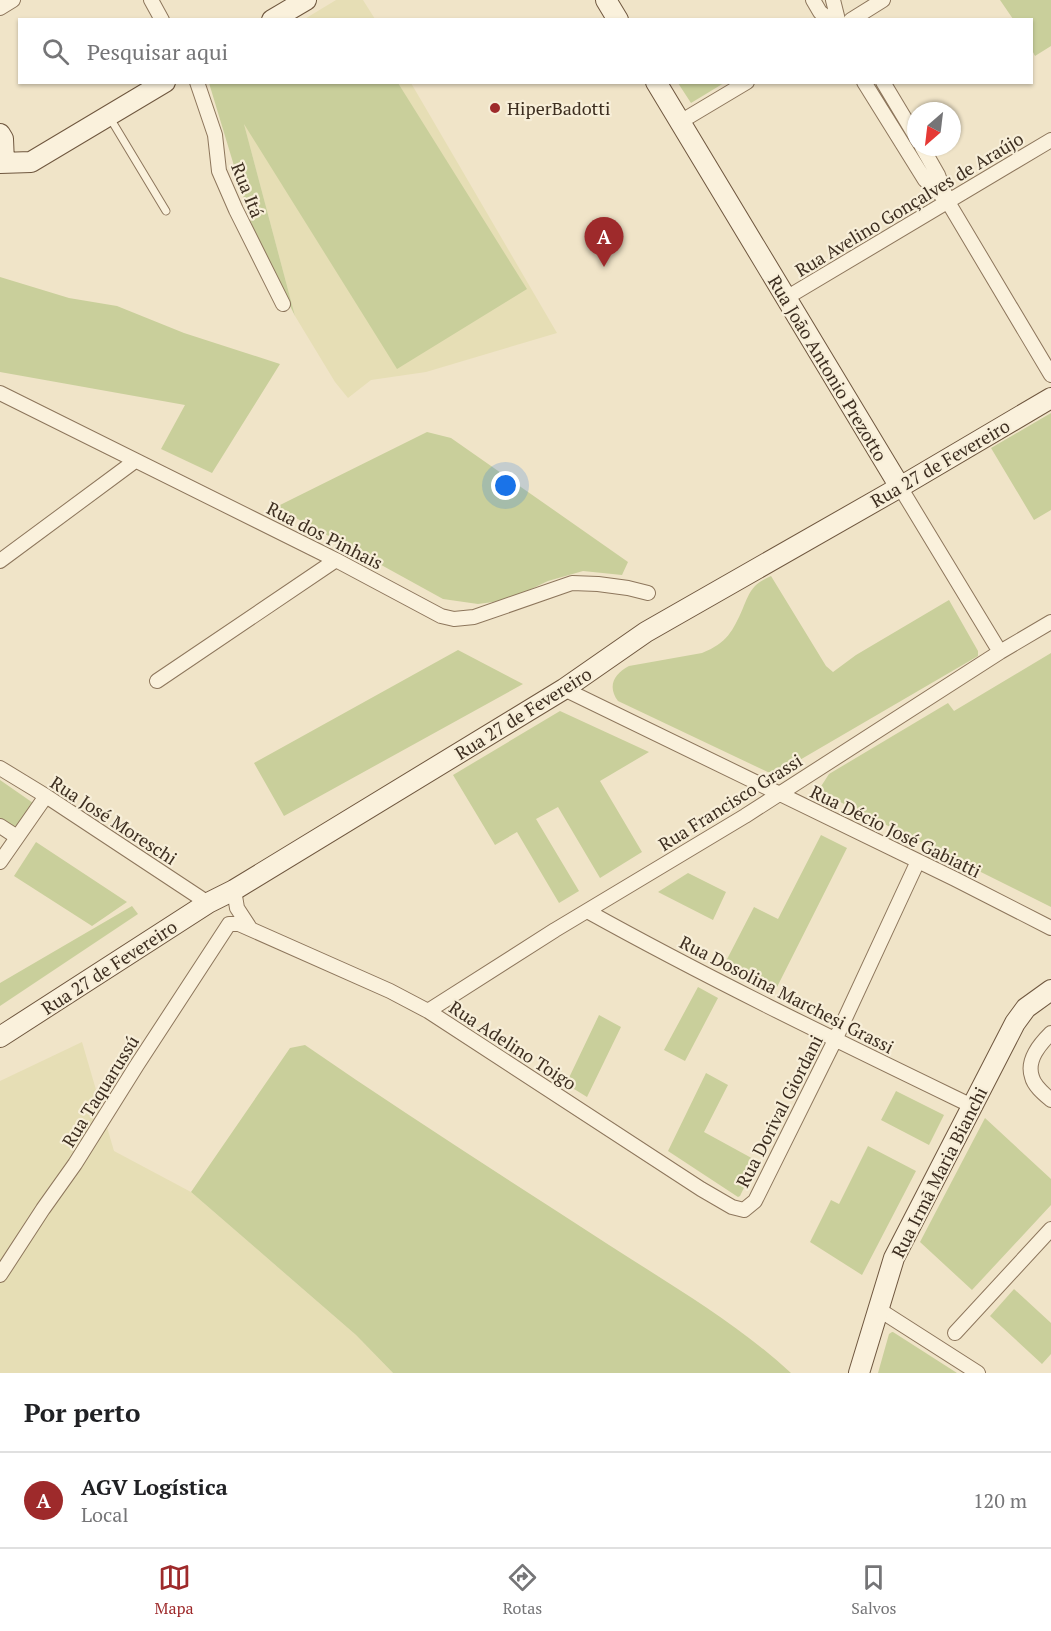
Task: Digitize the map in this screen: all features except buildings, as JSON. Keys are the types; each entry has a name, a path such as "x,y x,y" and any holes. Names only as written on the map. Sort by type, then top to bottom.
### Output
{"main road":[{"path":"275,18 306,0"},
{"path":"606,0 617,18"},
{"path":"0,134 3,139 2,163 31,162 162,84"},
{"name":"Rua João Antonio Prezotto","path":"657,84 900,488"},
{"name":"Rua 27 de Fevereiro","path":"0,1037 208,903 234,891 564,689 646,632 900,488 1051,398"},
{"name":"Rua Irmã Maria Bianchi","path":"860,1373 894,1258 1015,1023 1026,1008 1051,990"}],"street":[{"path":"0,8 13,0"},
{"path":"151,0 161,18"},
{"path":"813,0 820,12 828,18"},
{"path":"833,0 838,18"},
{"path":"853,18 883,0"},
{"name":"Rua Itá","path":"198,84 214,135 219,171 248,237 283,304"},
{"path":"680,122 744,84"},
{"path":"907,122 884,84 867,88 925,180 948,202"},
{"path":"899,139 907,136"},
{"name":"Rua Avelino Gonçalves de Araújo","path":"786,298 1051,140"},
{"path":"927,156 948,202 1051,375"},
{"name":"Rua dos Pinhais","path":"0,393 336,560 441,615 454,619 474,617 572,583 598,584 648,593"},
{"path":"0,561 135,461"},
{"name":"Rua João Antonio Prezotto","path":"900,488 1000,652"},
{"path":"157,681 336,560"},
{"name":"Rua Francisco Grassi","path":"428,1011 555,930 745,816 1000,652 1051,622"},
{"name":"Rua Décio José Gabiatti","path":"564,689 1051,928"},
{"name":"Rua José Moreschi","path":"0,768 208,903"},
{"path":"0,862 46,796"},
{"path":"0,826 17,837"},
{"name":"Rua Dorival Giordani","path":"744,1210 755,1201 835,1040 918,861"},
{"path":"234,891 237,908 251,930"},
{"name":"Rua Dosolina Marchesi Grassi","path":"587,911 835,1040 972,1106"},
{"name":"Rua Adelino Toigo","path":"229,924 239,924 390,991 428,1011 701,1189 732,1208 744,1210"},
{"name":"Rua Taquarussú","path":"0,1275 75,1164 229,924"},
{"path":"1051,1033 1041,1044 1032,1060 1031,1077 1051,1100"},
{"path":"955,1333 1051,1229"},
{"path":"878,1309 978,1373"}],"lane":[{"path":"109,116 165,211"}],"shaded area":[{"path":"336,0 363,0 374,18 306,18"},
{"path":"233,84 412,84 557,333 426,372 371,380 348,398 335,382 295,316"},
{"path":"82,1042 114,1151 191,1192 356,1335 393,1373 0,1373 0,1081"}],"green space":[{"path":"1000,0 1051,0 1051,46 1035,56 1033,18 1012,18"},
{"path":"209,84 399,84 527,289 397,369 244,124 295,316 254,232"},
{"path":"679,84 722,84 691,103"},
{"path":"0,277 69,298 117,306 184,333 280,364 212,473 161,449 185,405 0,372"},
{"path":"1051,413 1051,510 1034,520 991,448"},
{"path":"427,432 451,438 628,562 622,575 583,571 548,581 508,600 478,604 443,599 276,507"},
{"path":"771,576 826,666 833,672 856,655 949,600 978,651 978,656 774,775 618,701 613,685 619,673 629,666 702,653 718,645 732,630 753,588"},
{"path":"458,650 523,684 284,816 254,763"},
{"path":"1051,653 1051,907 818,791 829,774 948,703 954,711"},
{"path":"560,711 649,752 600,781 642,852 600,878 558,807 536,819 579,891 559,903 517,832 495,845 453,775"},
{"path":"0,780 36,805 19,831 0,818"},
{"path":"821,835 847,848 775,991 724,965 754,907 778,919"},
{"path":"36,842 127,902 92,926 14,876"},
{"path":"688,873 726,892 713,920 658,892"},
{"path":"132,906 138,914 0,1006 0,983"},
{"path":"698,987 718,998 685,1061 664,1050"},
{"path":"599,1015 621,1027 587,1097 566,1084"},
{"path":"305,1045 456,1146 703,1305 791,1373 393,1373 356,1335 191,1192 290,1048"},
{"path":"706,1073 728,1085 704,1132 757,1161 738,1197 668,1151"},
{"path":"896,1091 944,1115 929,1145 881,1120"},
{"path":"985,1118 1051,1179 1051,1205 972,1290 920,1242"},
{"path":"868,1146 916,1171 862,1275 810,1242 831,1200 839,1204"},
{"path":"1014,1289 1051,1323 1051,1354 1042,1364 990,1316"},
{"path":"893,1332 957,1373 878,1373 889,1334"}],"place":[{"name":"HiperBadotti","path":"495,108"},
{"name":"AGV Logística","path":"604,267"}]}
